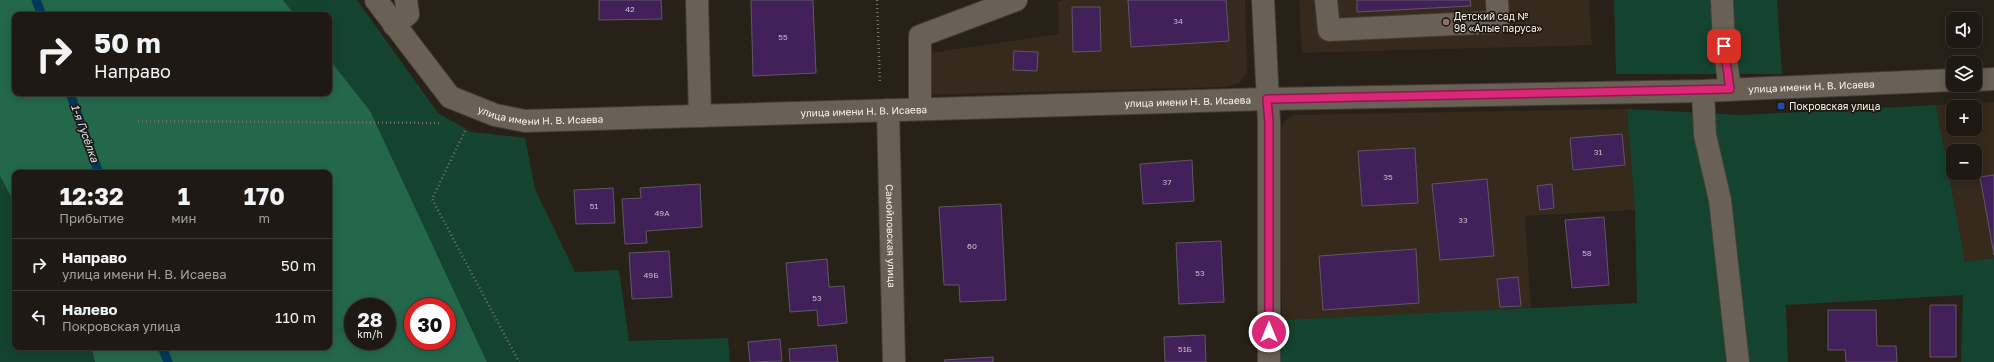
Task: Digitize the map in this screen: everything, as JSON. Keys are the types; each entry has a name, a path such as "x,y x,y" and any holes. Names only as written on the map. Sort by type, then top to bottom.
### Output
{"street":[{"path":"376,0 394,25 408,14 406,0"},
{"path":"697,0 700,116"},
{"path":"920,109 920,36 1016,0"},
{"path":"1263,0 1269,122 1269,362"},
{"path":"1326,0 1329,30 1498,22 1498,0"},
{"path":"1722,0 1724,46 1730,89"},
{"name":"улица имени Н. В. Исаева","path":"394,25 450,97 495,115 526,121 1267,99 1703,91 1946,80"},
{"path":"1982,80 1994,79"},
{"path":"1703,91 1705,135 1720,200 1738,362"},
{"name":"Самойловская улица","path":"888,110 894,362"}],"path":[{"path":"877,0 879,81 888,110"},
{"path":"138,121 449,123 476,108"},
{"path":"476,108 432,199 519,362"}],"shaded area":[{"path":"1063,0 1245,0 1247,73 1239,83 1225,87 910,95 910,56 1059,34 1058,2"},
{"name":"Детский сад № 98 «Алые паруса»","path":"1299,0 1589,0 1592,45 1302,53"},
{"path":"1994,102 1994,258 1965,262 1950,180 1982,180 1982,144 1946,144 1946,159 1936,105 1946,104 1946,136 1982,136 1982,103"},
{"path":"1627,109 1635,210 1525,216 1531,309 1282,320 1279,131 1285,121 1293,115"}],"green space":[{"path":"0,0 283,0 293,12 12,12 12,96 332,96 332,63 370,111 487,362 95,362 92,350 332,350 332,170 12,170 12,198 0,176"},
{"path":"283,0 357,0 438,113 471,132 525,138 535,189 575,272 619,270 629,341 728,338 730,362 487,362 370,112 332,63 332,12 293,12"},
{"path":"1614,0 1777,0 1782,74 1616,74"},
{"path":"1936,105 1946,159 1946,180 1950,180 1965,262 1994,258 1994,362 1961,362 1963,295 1786,305 1788,362 1281,362 1282,320 1637,303 1635,210 1627,109 1743,115"},
{"path":"0,176 12,198 12,350 92,350 95,362 0,362"}],"building":[{"path":"599,0 661,0 662,19 599,20"},
{"path":"751,0 813,0 816,73 753,76"},
{"path":"1128,0 1226,0 1229,41 1131,47"},
{"path":"1357,0 1470,0 1471,6 1357,12"},
{"path":"1072,7 1100,7 1101,51 1073,52"},
{"path":"1014,51 1038,52 1037,71 1013,70"},
{"path":"1622,134 1625,165 1573,170 1570,138"},
{"path":"1415,148 1418,203 1362,206 1358,151"},
{"path":"1192,160 1194,201 1143,204 1140,164"},
{"path":"1994,175 1994,255 1981,180 1982,180 1982,177"},
{"path":"1487,179 1494,256 1440,260 1432,184"},
{"path":"700,184 702,227 646,231 647,243 625,244 622,199 641,198 640,188"},
{"path":"1552,184 1554,208 1540,210 1537,186"},
{"path":"613,188 615,223 576,224 574,190"},
{"path":"1001,204 1006,300 960,302 959,285 944,285 939,207"},
{"path":"1604,217 1609,285 1572,288 1565,220"},
{"path":"1221,241 1224,302 1179,304 1176,243"},
{"path":"1416,249 1419,303 1323,310 1319,256"},
{"path":"669,251 672,297 632,299 629,253"},
{"path":"827,259 829,287 844,286 847,323 818,326 817,310 790,312 786,263"},
{"path":"1518,277 1521,306 1500,307 1497,279"},
{"path":"1930,305 1956,305 1956,357 1930,357"},
{"path":"1828,310 1876,310 1877,346 1896,346 1897,362 1846,362 1845,350 1828,350"},
{"path":"1205,335 1206,362 1165,362 1164,337"},
{"path":"780,339 782,361 750,362 748,342"},
{"path":"836,345 838,362 790,362 789,349"},
{"path":"993,357 993,362 945,362 944,360"}],"waterway":[{"name":"1-я Гусёлка","path":"36,0 41,12"},
{"name":"1-я Гусёлка","path":"71,96 98,170"},
{"name":"1-я Гусёлка","path":"163,350 168,362"}],"place":[{"name":"Детский сад № 98 «Алые паруса»","path":"1446,22"},
{"name":"Покровская улица","path":"1781,106"}],"route":[{"path":"1269,332 1269,122 1267,99 1703,91 1730,89 1724,46"}]}
